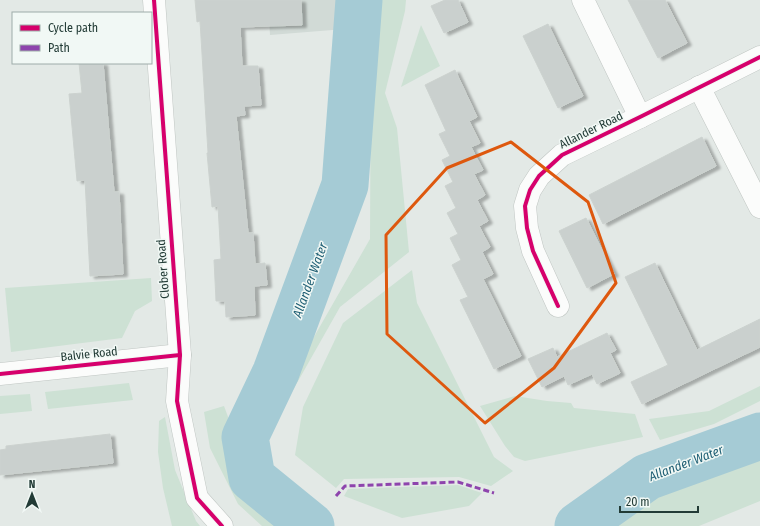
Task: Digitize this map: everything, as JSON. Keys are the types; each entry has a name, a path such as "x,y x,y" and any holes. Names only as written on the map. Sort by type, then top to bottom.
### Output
{"street":[{"name":"Clober Road","path":"154,0 180,355 177,401 197,498 222,526"},
{"path":"583,0 640,117"},
{"name":"Allander Road","path":"558,306 532,251 527,228 526,206 530,190 539,176 562,155 760,57"},
{"path":"699,87 760,207"},
{"name":"Balvie Road","path":"0,374 180,355"}],"highlighted area":[{"path":"511,142 588,202 616,283 554,368 485,423 387,334 386,235 447,168"}],"shaded area":[{"path":"268,0 346,0 345,29 270,35"}],"green space":[{"path":"375,0 406,0 405,11 385,93 397,128 409,252 340,307 293,390 279,398 370,239 371,33"},
{"path":"421,25 440,66 401,87"},
{"path":"412,270 417,303 494,457 513,471 491,486 459,477 344,479 336,488 295,455 303,407 343,323"},
{"path":"151,278 152,301 135,311 122,338 11,352 5,288"},
{"path":"129,383 133,400 48,409 45,392"},
{"path":"760,386 760,401 714,424 660,440 649,419 709,411"},
{"path":"30,394 32,411 0,414 0,396"},
{"path":"515,396 571,403 574,408 635,414 643,437 525,461 514,457 505,446 480,406"},
{"path":"224,406 234,433 246,483 296,526 262,526 238,504 210,448 204,412"},
{"path":"165,417 175,470 196,521 200,526 172,526 163,488 158,452 159,421"},
{"path":"760,451 760,501 699,526 598,526 645,497"},
{"path":"458,485 482,493 469,506 402,518 344,496 348,489"}],"building":[{"path":"195,0 301,0 302,25 240,27 242,66 258,66 261,105 244,106 245,115 236,116 248,233 253,233 255,264 265,263 267,285 254,286 255,315 226,317 225,301 216,301 214,260 221,259 218,206 212,207 207,153 200,21 197,22"},
{"path":"445,0 458,0 468,22 444,33 431,6"},
{"path":"628,0 665,0 687,43 658,58"},
{"path":"548,24 583,96 558,108 523,36"},
{"path":"79,64 103,64 114,192 119,192 123,274 90,276 85,180 77,181 69,94 82,93"},
{"path":"455,70 477,117 469,121 480,143 471,147 483,170 474,174 485,195 477,200 488,221 479,226 490,247 482,252 493,274 483,279 521,356 494,369 460,300 468,297 452,265 461,260 450,238 458,234 447,213 456,208 445,186 453,182 442,160 450,156 439,134 446,131 425,85"},
{"path":"702,137 716,166 603,224 589,195"},
{"path":"586,218 614,274 587,288 559,231"},
{"path":"655,263 697,350 760,319 760,347 642,404 631,382 668,365 625,277"},
{"path":"607,333 616,350 610,353 620,373 597,384 592,374 568,385 564,376 542,387 528,359 553,348 557,357"},
{"path":"110,434 113,463 0,475 0,450 6,449 6,446"}],"waterway":[{"name":"Allander Water","path":"311,526 252,478 245,437 276,372 345,185 359,0"},
{"name":"Allander Water","path":"578,526 647,477 760,436"}],"marked path":[{"path":"336,496 345,486 458,482 494,493"}],"cycle path":[{"path":"154,0 180,355 177,401 197,498 222,526"},
{"path":"558,306 533,251 527,228 525,206 530,190 539,176 562,155 760,57"},
{"path":"0,374 180,355"}]}
